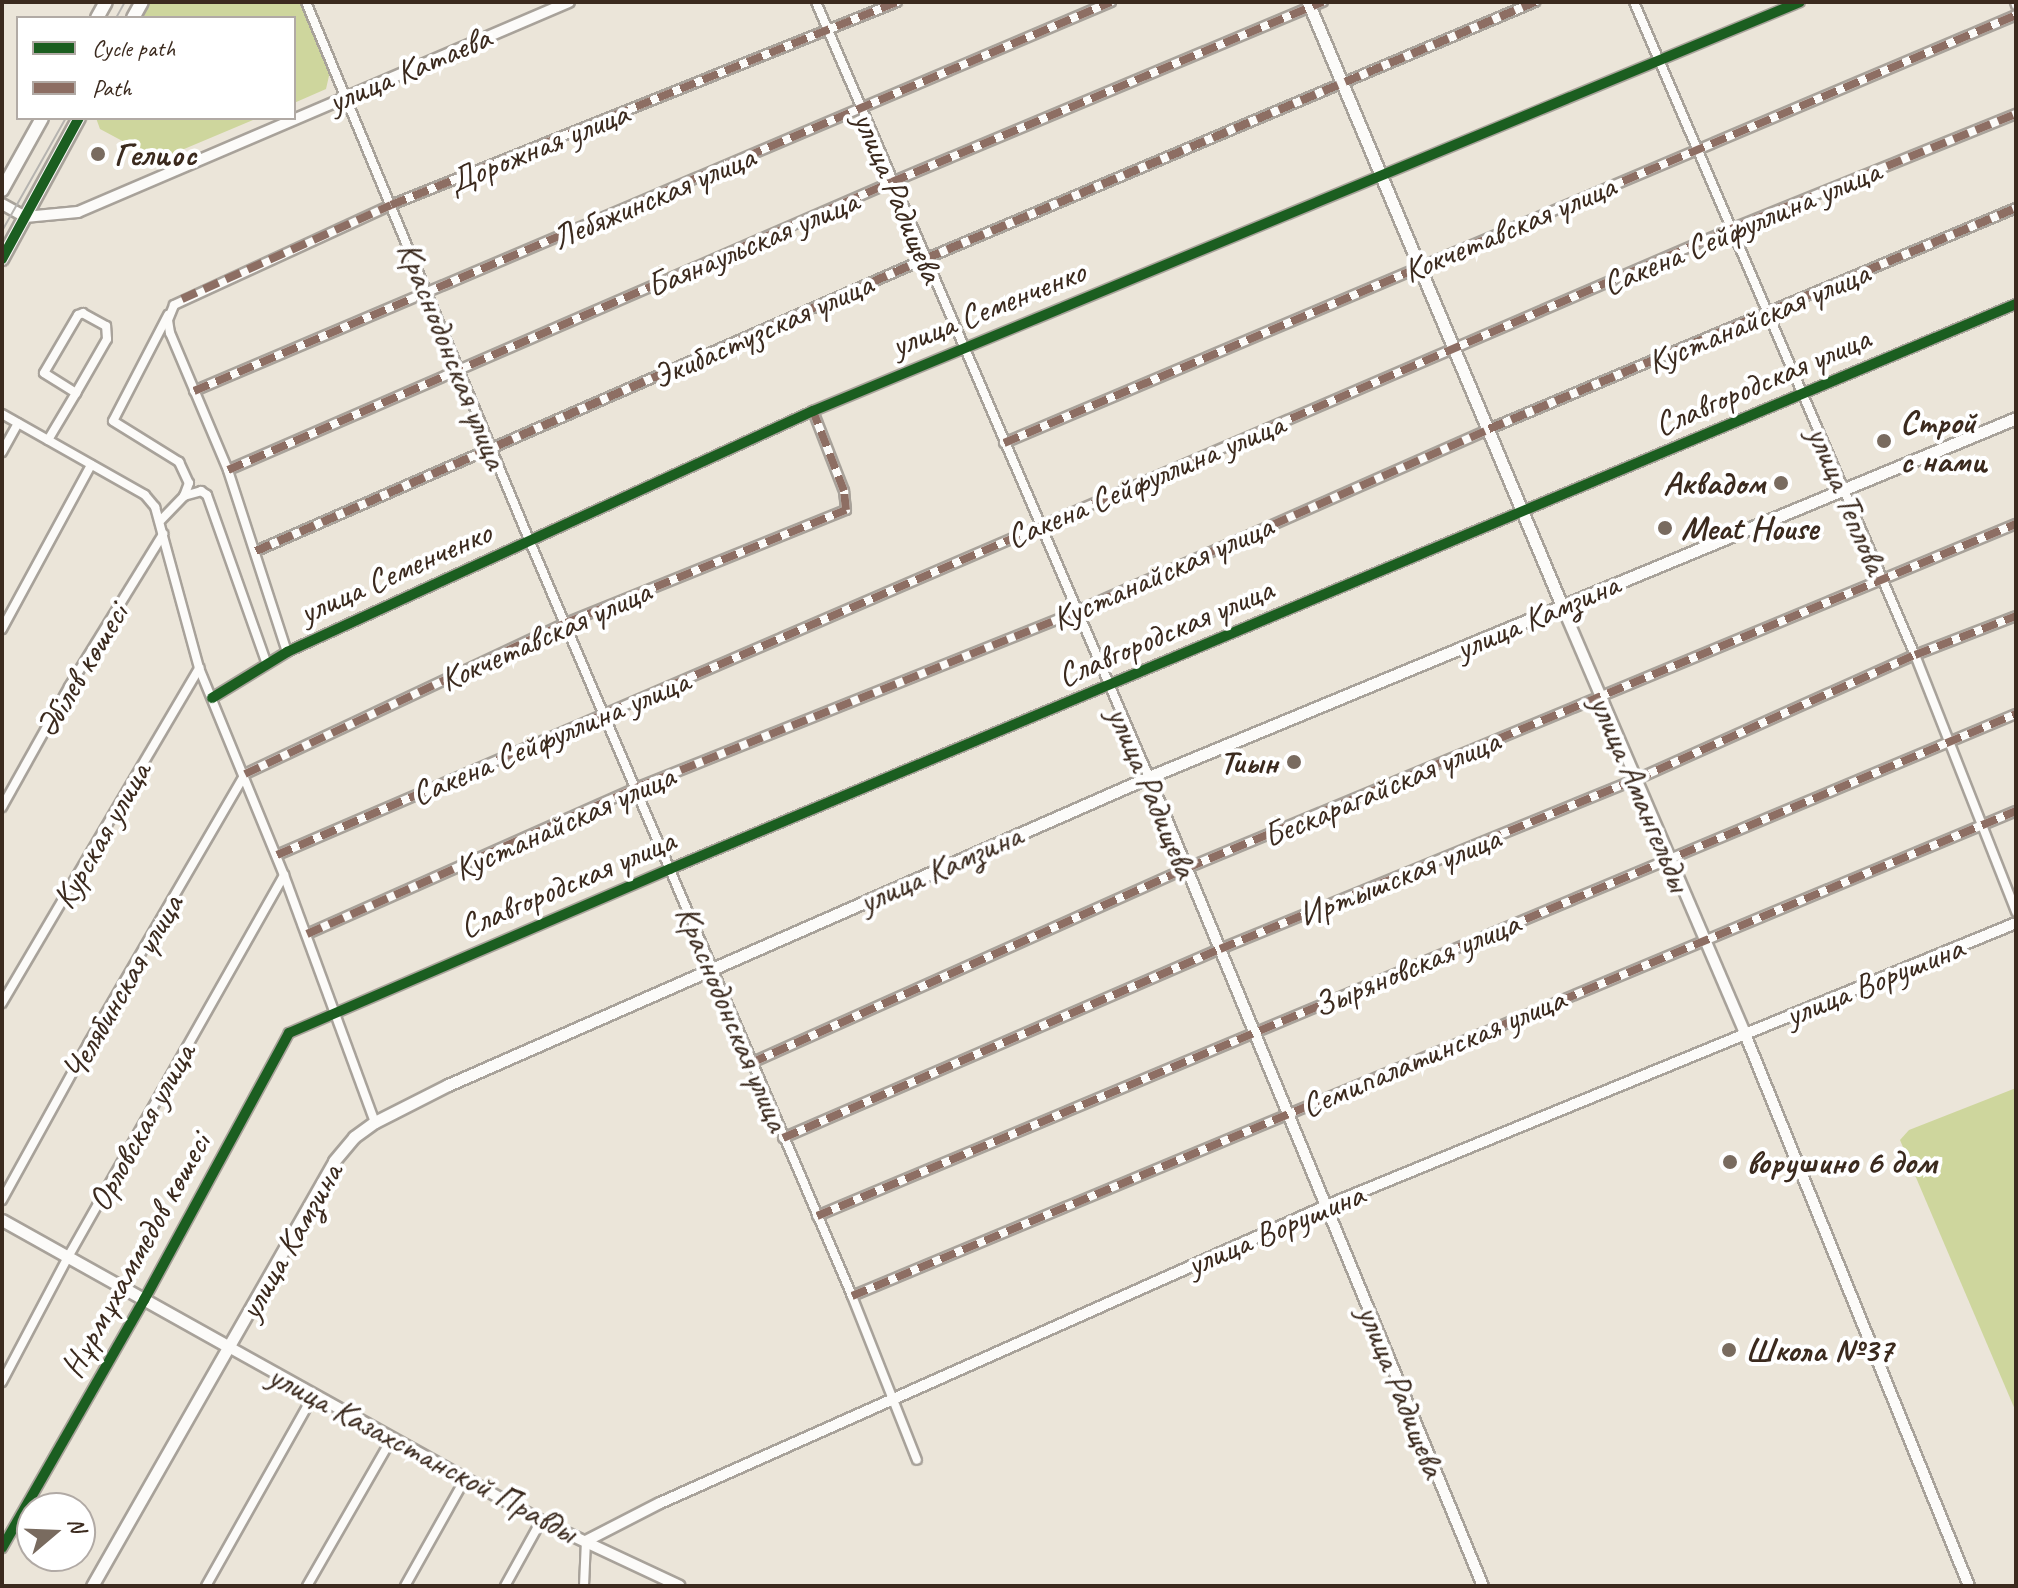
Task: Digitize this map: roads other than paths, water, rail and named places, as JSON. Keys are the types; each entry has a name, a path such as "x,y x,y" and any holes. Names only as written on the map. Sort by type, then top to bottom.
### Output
{"main road":[{"name":"улица Амангельды","path":"1309,5 1562,606"},
{"path":"2,190 41,120"},
{"path":"2,259 78,120"},
{"name":"улица Камзина","path":"92,1586 334,1161 354,1137 375,1122 448,1085 1149,777 2016,418"},
{"name":"улица Казахстанской Правды","path":"2,1220 229,1347"}],"street":[{"name":"Краснодонская улица","path":"306,2 530,542 852,1296 917,1460"},
{"name":"улица Катаева","path":"296,117 569,2"},
{"name":"улица Радищева","path":"816,2 1107,687 1149,777 1483,1586"},
{"name":"Дорожная улица","path":"170,312 182,299 391,205 829,32 897,2"},
{"name":"Лебяжинская улица","path":"194,391 862,111 1111,2"},
{"name":"Баянаульская улица","path":"228,470 892,182 1309,5 1323,2"},
{"name":"Экибастузская улица","path":"256,551 925,259 1535,2"},
{"name":"улица Теплова","path":"1634,2 1915,655 2016,912"},
{"name":"улица Семенченко","path":"212,698 287,652 813,411 1800,2"},
{"name":"Кокчетавская улица","path":"1004,443 2016,15"},
{"name":"Сакена Сейфуллина улица","path":"277,855 1731,229 2016,114"},
{"name":"улица Катаева","path":"25,217 78,212 290,120"},
{"path":"2,204 25,217"},
{"name":"Кустанайская улица","path":"307,934 636,788 1075,612 1489,429 2016,208"},
{"name":"Славгородская улица","path":"337,1014 670,869 2016,304"},
{"path":"170,312 170,333 228,470 287,652"},
{"path":"161,520 184,496 189,483 179,462 113,421 170,312"},
{"path":"48,440 76,393 108,333 106,326 83,313 78,315 44,373 76,393"},
{"name":"Кокчетавская улица","path":"245,774 566,623 846,510 848,505 813,411"},
{"path":"2,414 145,495 161,520 199,668 277,855 375,1122"},
{"path":"2,452 18,423"},
{"path":"2,629 91,465"},
{"path":"184,496 201,491 213,504 267,664"},
{"name":"Бескарагайская улица","path":"751,1063 1187,868 2016,524"},
{"name":"Әбілев көшесі","path":"2,807 69,687 163,534"},
{"name":"улица Амангельды","path":"1562,606 1745,1034 1969,1586"},
{"name":"Иртышская улица","path":"783,1138 1220,949 1635,780 1915,655 2016,616"},
{"name":"Курская улица","path":"2,1003 199,668"},
{"name":"Зыряновская улица","path":"817,1216 2016,714"},
{"name":"Челябинская улица","path":"2,1200 88,1044 245,774"},
{"name":"Семипалатинская улица","path":"852,1296 2016,811"},
{"name":"Орловская улица","path":"2,1382 68,1257 284,875"},
{"name":"улица Ворушина","path":"586,1541 660,1503 1326,1206 2016,923"},
{"name":"Нұрмұхаммедов көшесі","path":"2,1548 144,1300 289,1033 337,1014"},
{"name":"улица Казахстанской Правды","path":"229,1347 541,1521 680,1586"},
{"path":"206,1586 314,1394"},
{"path":"307,1586 392,1438"},
{"path":"405,1586 465,1479"},
{"path":"505,1586 541,1521"},
{"path":"584,1586 586,1541"}],"tram line":[{"path":"117,16 125,2"},
{"path":"2,231 65,120"}],"place":[{"name":"Гелиос","path":"98,154"},
{"name":"Строй с нами","path":"1884,441"},
{"name":"Аквадом","path":"1781,483"},
{"name":"Meat House","path":"1665,528"},
{"name":"Тиын","path":"1294,762"},
{"name":"ворушино 6 дом","path":"1730,1162"},
{"name":"Школа №37","path":"1729,1350"}]}
